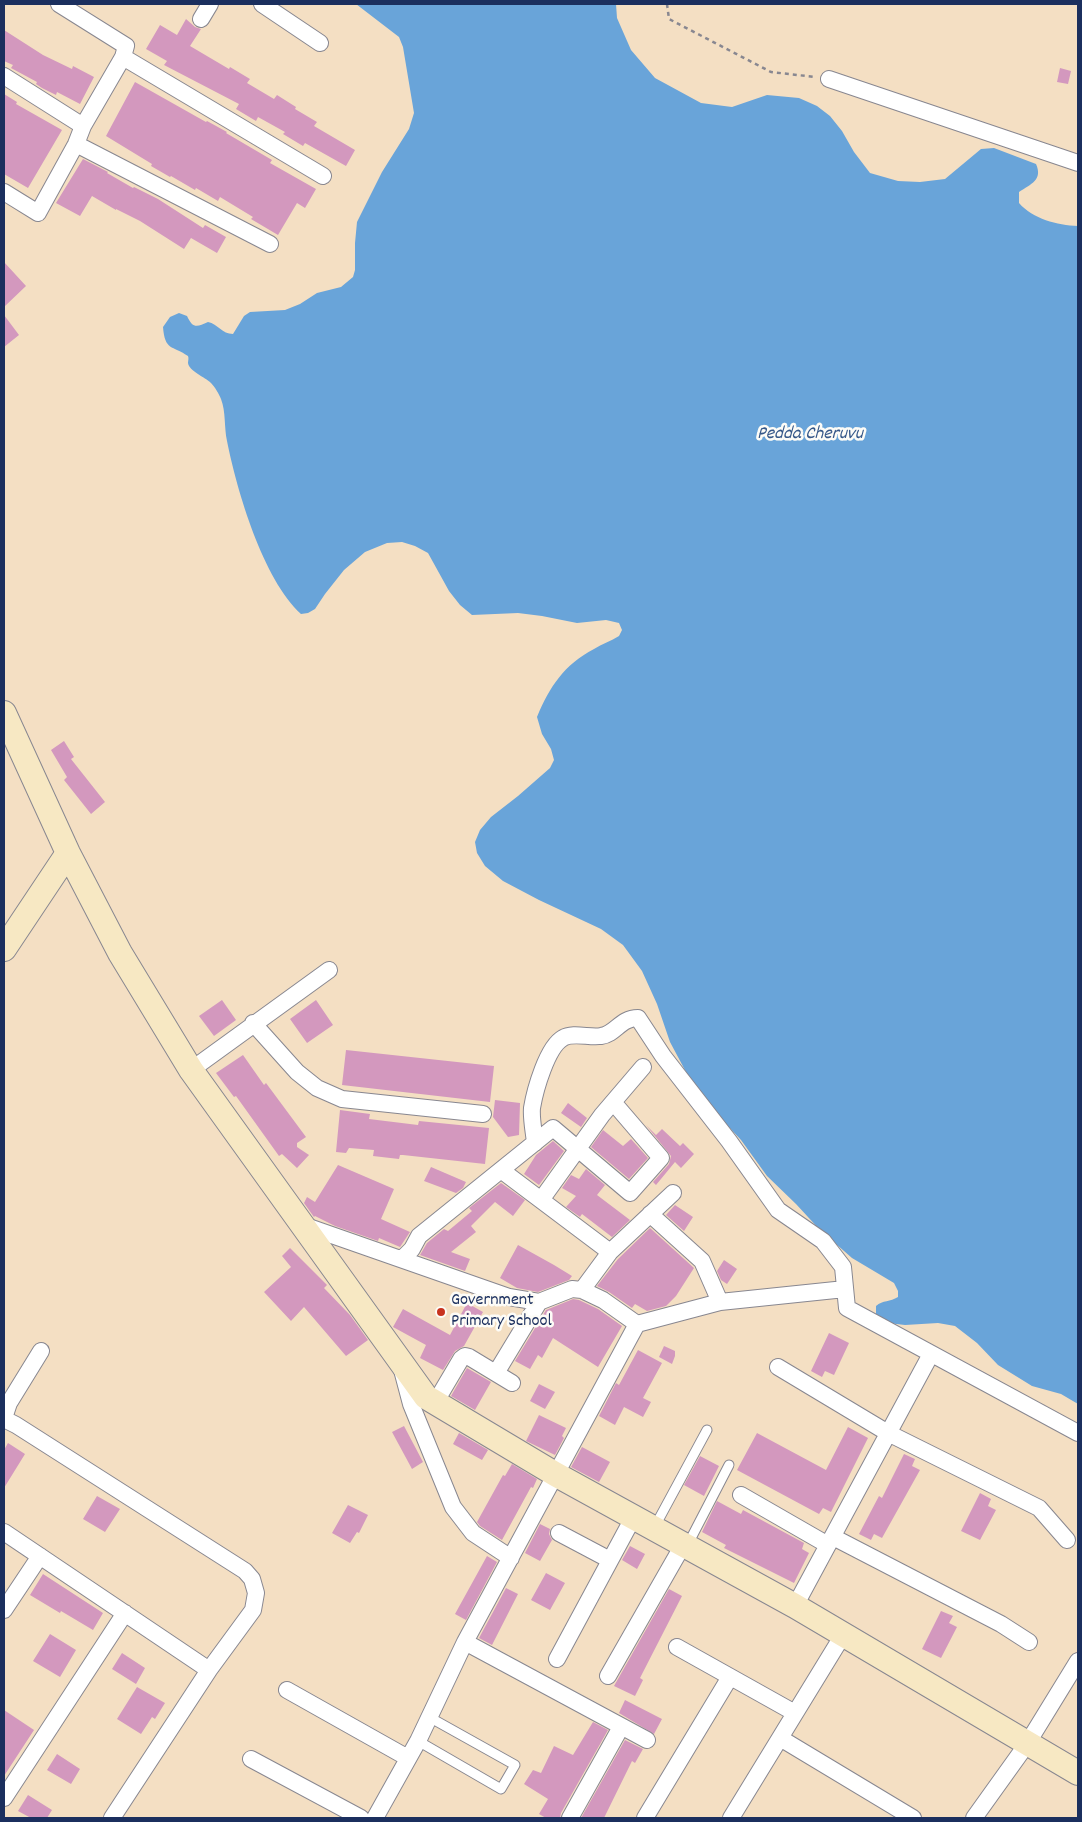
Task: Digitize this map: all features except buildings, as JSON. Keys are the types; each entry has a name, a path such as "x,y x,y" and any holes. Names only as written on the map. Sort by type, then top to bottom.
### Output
{"street":[{"path":"4,192 38,213 76,144 83,126 122,57 126,46 59,4"},
{"path":"201,19 210,4"},
{"path":"262,4 320,44"},
{"path":"122,57 323,176"},
{"path":"4,76 83,126"},
{"path":"829,79 1078,163"},
{"path":"76,144 270,244"},
{"path":"4,713 65,844 120,953 191,1070 426,1397 555,1474 795,1606 1078,1773"},
{"path":"4,921 65,844"},
{"path":"4,950 65,844"},
{"path":"191,1070 329,970"},
{"path":"535,1143 532,1109 552,1047 564,1037 603,1036 629,1018 638,1018 663,1056 729,1141 778,1210 823,1241 842,1267 846,1308 1078,1433"},
{"path":"253,1024 297,1072 317,1088 342,1099 483,1114"},
{"path":"541,1200 602,1115 644,1067"},
{"path":"402,1259 412,1249 419,1236 553,1128 630,1193 661,1158 613,1102"},
{"path":"501,1170 610,1252"},
{"path":"582,1290 610,1252 673,1193"},
{"path":"650,1214 702,1261 720,1302"},
{"path":"304,1225 509,1297 538,1302 572,1289 582,1290 603,1300 637,1324"},
{"path":"375,1818 418,1741 465,1642 637,1324 720,1302 845,1289"},
{"path":"496,1373 538,1302"},
{"path":"41,1351 9,1403 4,1419 244,1571 252,1579 256,1593 253,1610 209,1670 112,1818"},
{"path":"795,1606 931,1354"},
{"path":"436,1403 461,1359 465,1356 512,1383"},
{"path":"399,1360 410,1404 453,1507 473,1533 511,1558"},
{"path":"778,1367 888,1434 1039,1508 1067,1540"},
{"path":"741,1495 830,1541 1001,1624 1029,1642"},
{"path":"558,1659 633,1518"},
{"path":"4,1532 209,1670"},
{"path":"559,1533 610,1560"},
{"path":"608,1676 685,1546"},
{"path":"4,1610 40,1556"},
{"path":"4,1798 125,1613"},
{"path":"731,1818 843,1635"},
{"path":"465,1642 647,1740"},
{"path":"678,1647 795,1713"},
{"path":"974,1818 1027,1744 1078,1661"},
{"path":"645,1818 730,1677"},
{"path":"287,1690 408,1758"},
{"path":"570,1818 621,1727"},
{"path":"780,1738 913,1818"},
{"path":"252,1759 361,1818"}],"lane":[{"path":"653,1529 708,1430"},
{"path":"685,1546 729,1464"},
{"path":"418,1741 501,1788 515,1765 430,1717"}],"path":[{"path":"667,4 668,19 771,72 829,79"}],"water":[{"name":"Pedda Cheruvu","path":"356,4 616,4 617,18 631,50 655,78 701,103 732,107 767,95 799,98 817,106 830,116 870,173 898,181 920,182 945,179 981,149 994,148 1036,164 1038,169 1037,178 1019,192 1019,203 1025,209 1046,220 1078,226 1078,1404 1061,1394 1032,1386 998,1365 977,1343 955,1326 938,1323 905,1325 888,1323 876,1314 876,1306 898,1297 898,1291 894,1283 852,1258 820,1230 767,1176 741,1140 712,1109 686,1072 670,1042 657,1004 642,971 623,945 601,929 503,881 485,866 477,853 475,842 480,830 491,817 550,768 554,760 551,749 542,734 537,717 553,686 566,669 583,655 619,636 622,630 619,623 606,620 577,623 518,613 472,615 460,605 449,591 428,553 402,542 387,543 365,552 344,570 315,609 308,613 301,614 287,599 275,579 253,533 237,484 227,441 224,409 220,397 211,383 191,369 188,363 188,356 168,344 163,327 170,317 179,313 187,316 193,325 198,326 208,322 229,334 233,334 244,316 250,312 285,310 300,304 317,293 341,287 353,277 357,222 382,172 409,129 414,113 403,47 399,37"}],"place":[{"name":"Government Primary School","path":"441,1312"}]}
